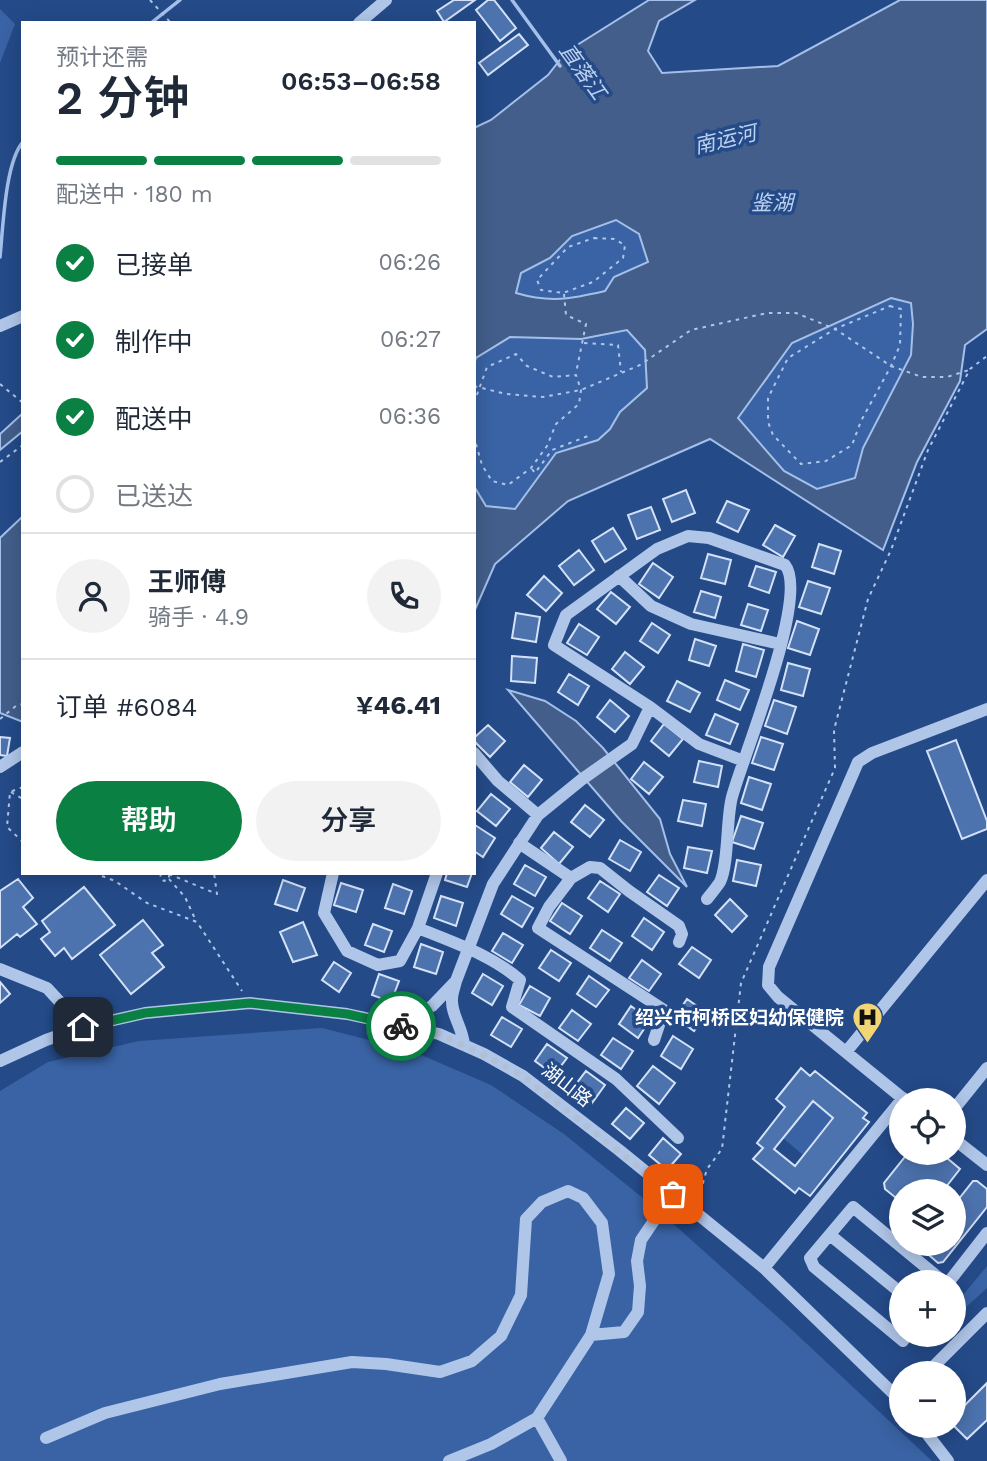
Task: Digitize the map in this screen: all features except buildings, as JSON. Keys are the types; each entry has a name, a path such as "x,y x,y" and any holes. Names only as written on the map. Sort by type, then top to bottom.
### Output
{"street":[{"path":"361,21 386,0"},
{"path":"0,326 21,317"},
{"path":"707,899 721,880 731,799 770,688 793,588 790,571 785,565 709,538 688,536 657,549 566,615 554,645 650,707 699,744 744,761"},
{"path":"619,576 651,606 691,624 780,644"},
{"path":"464,1045 463,1030 455,1016 452,999 456,981 493,884 538,815 632,744 650,707"},
{"path":"890,1088 778,997 768,985 769,967 858,762 872,753 987,709"},
{"path":"0,767 21,753"},
{"path":"476,755 498,781 538,815"},
{"path":"519,843 571,878"},
{"path":"654,1040 664,1010 538,928 549,907 571,878 590,867 600,868 679,926 682,934 678,942"},
{"path":"332,875 324,914 347,951 378,965 400,961 418,928 436,875"},
{"path":"846,1052 987,880"},
{"path":"418,928 509,970 520,980 512,1007 616,1079 678,1138"},
{"path":"0,969 47,988 83,1027"},
{"path":"412,1028 416,1014 432,1006 456,981"},
{"name":"湖山路","path":"0,1061 83,1027 145,1013 250,1003 347,1014 439,1034 523,1076 673,1194 764,1268 889,1388"},
{"path":"966,1094 987,1068"},
{"path":"764,1268 889,1119"},
{"path":"966,1149 987,1166"},
{"path":"46,1438 105,1413 220,1384 352,1362 440,1372 472,1361 501,1336 521,1295 526,1219 542,1202 568,1191 583,1198 602,1223 609,1274 592,1335 537,1418 491,1444 449,1461"},
{"path":"592,1335 624,1332 638,1312 638,1261 641,1240 673,1194"},
{"path":"889,1329 814,1267 810,1258 853,1207 931,1270"},
{"path":"957,1270 987,1233"},
{"path":"830,1235 889,1283"},
{"path":"939,1361 987,1313"},
{"path":"537,1418 561,1461"},
{"path":"930,1438 948,1461"}],"path":[{"path":"150,0 169,21"},
{"path":"594,238 614,239 625,245 623,258 593,282 564,293 541,290 537,280 568,247 594,238"},
{"path":"476,444 482,465 492,481 508,485 531,468 547,446 556,424 579,404 581,390 576,374 586,324 566,315 564,293"},
{"path":"890,306 901,309 900,345 891,366 861,421 852,445 826,461 801,464 773,435 768,422 768,398 789,358 835,329 890,306"},
{"path":"576,374 553,377 527,366 516,354 487,367 476,387 506,394 543,397 581,390 640,365 691,330 767,313 796,313 835,329 891,366 922,377 947,377 970,369 987,356"},
{"path":"583,342 618,345 621,372"},
{"path":"694,1212 707,1169 722,1149 741,983 835,768 834,730 868,599 891,550 928,450 970,369"},
{"path":"0,384 21,402"},
{"path":"531,468 535,473 552,450 587,436"},
{"path":"0,463 21,447"},
{"path":"1,720 21,704"},
{"path":"10,792 21,788"},
{"path":"10,792 21,798"},
{"path":"10,792 7,827 21,840"},
{"path":"99,875 115,881 147,903 197,922"},
{"path":"160,875 164,881 169,879"},
{"path":"169,875 169,879 185,897 197,922 250,1003"},
{"path":"171,875 216,894 214,875"}],"shaded area":[{"path":"0,9 15,24 0,63"},
{"path":"616,220 639,234 648,262 614,277 606,291 561,298 540,298 516,293 521,274 550,258 572,236"},
{"path":"891,298 911,303 911,355 863,448 855,478 817,489 784,471 738,418 792,343"},
{"path":"627,330 645,350 647,388 620,412 610,430 598,440 556,453 515,509 486,506 476,489 476,358 510,337 581,339"},
{"path":"322,1028 412,1051 491,1085 564,1134 660,1212 889,1421 889,1438 907,1438 932,1461 0,1461 0,1091 48,1062 139,1041"},
{"path":"813,1101 833,1118 803,1155 783,1138"},
{"path":"987,1266 987,1288 966,1307 966,1291"}],"water":[{"name":"鉴湖","path":"649,0 695,0 659,21 648,51 662,73 778,66 900,0 987,0 987,329 965,345 960,381 917,462 883,550 710,439 568,501 495,564 476,607 476,489 486,506 515,509 556,453 598,440 610,429 620,412 647,388 645,350 627,330 581,339 510,337 476,358 476,127 491,120 548,75 566,52","holes":["616,220 639,234 648,262 614,277 605,291 560,299 516,293 521,273 550,258 572,236","891,298 911,303 911,355 863,448 855,478 817,489 784,471 738,418 792,343"]},
{"path":"21,415 21,433 0,450 0,434"},
{"path":"21,518 21,721 0,713 0,538"},
{"path":"508,690 545,701 576,721 603,748 660,819 670,854 687,887 621,821"}],"waterway":[{"path":"154,21 180,0"},
{"name":"直落江","path":"512,0 560,66"},
{"path":"0,257 12,164 21,145"}],"way so far":[{"path":"401,1026 439,1034 523,1076 673,1194"}],"place":[{"name":"绍兴市柯桥区妇幼保健院","path":"867,1044"}],"route":[{"path":"83,1027 145,1013 250,1003 347,1014 401,1026"}],"water label":[{"name":"南运河","path":"725,139"}]}
